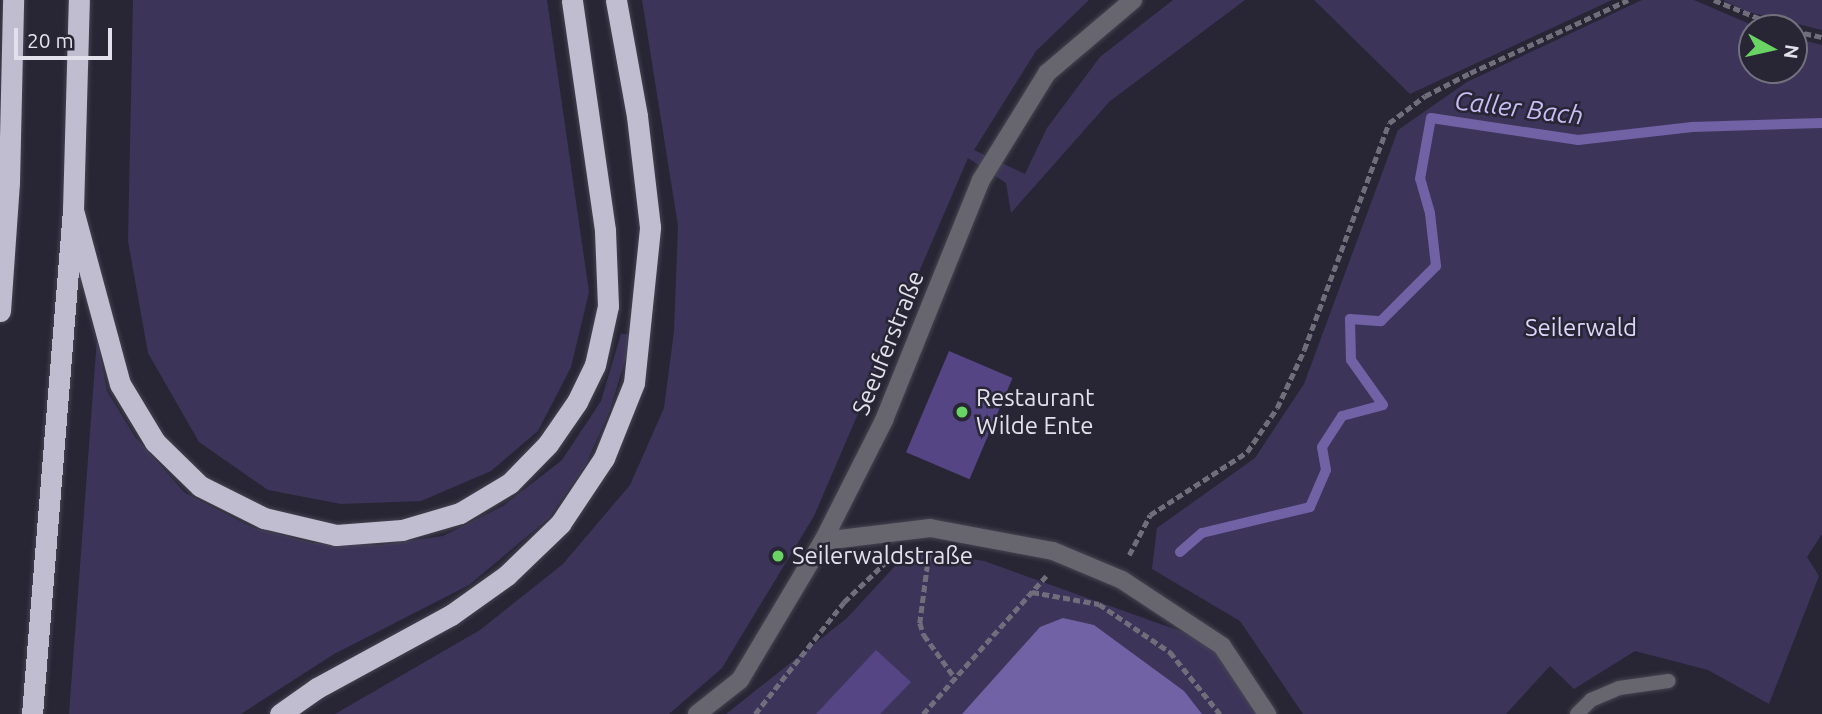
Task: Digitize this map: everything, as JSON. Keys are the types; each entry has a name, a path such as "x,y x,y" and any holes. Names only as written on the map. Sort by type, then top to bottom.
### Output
{"highway":[{"path":"0,311 9,182 13,0"},
{"path":"32,714 72,210 79,0"},
{"path":"72,210 120,384 155,442 200,486 264,518 336,535 402,530 460,513 510,483 548,444 577,402 598,353 608,306 605,230 572,0"},
{"path":"280,714 451,615 507,575 560,524 604,458 634,383 650,227 637,116 616,0"}],"street":[{"name":"Seeuferstraße","path":"697,714 740,680 823,541 884,420 981,180 1047,73 1133,0"},
{"path":"823,541 926,528 1053,551 1122,580 1223,646 1267,714"}],"lane":[{"path":"1577,714 1591,700 1619,688 1669,681"}],"path":[{"path":"1122,580 1132,544 1150,514 1247,452 1277,408 1304,350 1389,123 1426,96 1469,73 1628,0"},
{"path":"1714,0 1748,14"},
{"path":"926,528 920,623 924,635 955,678"},
{"path":"755,714 844,602 926,528"},
{"path":"923,714 1032,592 1099,604 1170,652 1220,714"}],"green space":[{"path":"133,0 547,0 589,292 571,367 538,431 491,471 421,501 341,504 268,490 199,442 148,353 128,241"},
{"path":"642,0 1089,0 1036,51 974,150 1025,174 1047,128 1100,57 1173,0 1245,0 1110,101 1011,213 1006,183 968,158 814,516 722,668 669,714 335,714 480,630 563,564 630,485 664,408 674,331 678,226"},
{"path":"1314,0 1612,0 1410,94"},
{"name":"Seilerwald","path":"1642,0 1694,0 1738,19 1738,84 1808,84 1808,42 1822,45 1822,534 1807,557 1819,576 1769,704 1708,670 1635,651 1574,689 1550,666 1506,714 1303,714 1240,621 1152,569 1157,528 1255,458 1304,384 1398,130 1467,82"},
{"path":"1723,0 1822,0 1822,30 1808,27 1808,14 1757,14"},
{"path":"621,334 633,334 610,410 586,464 549,518 469,585 334,654 241,714 69,714 97,338 107,391 135,437 185,493 251,527 313,543 379,545 443,536 503,506 562,460 601,401"},
{"path":"940,554 984,561 1222,646 1266,714 726,714 847,618 896,565 916,555"}],"shaded area":[{"path":"1063,618 1094,625 1184,691 1202,714 962,714 1040,627"}],"building":[{"path":"949,351 1013,378 970,479 906,452"},
{"path":"876,650 911,682 880,714 816,714"}],"waterway":[{"name":"Caller Bach","path":"1180,552 1202,533 1310,507 1326,470 1322,447 1342,416 1383,405 1351,360 1350,319 1381,321 1436,266 1430,213 1420,179 1431,118 1578,140 1692,127 1822,123"}],"place":[{"name":"Restaurant Wilde Ente","path":"962,412"},
{"name":"Seilerwaldstraße","path":"778,556"}]}
